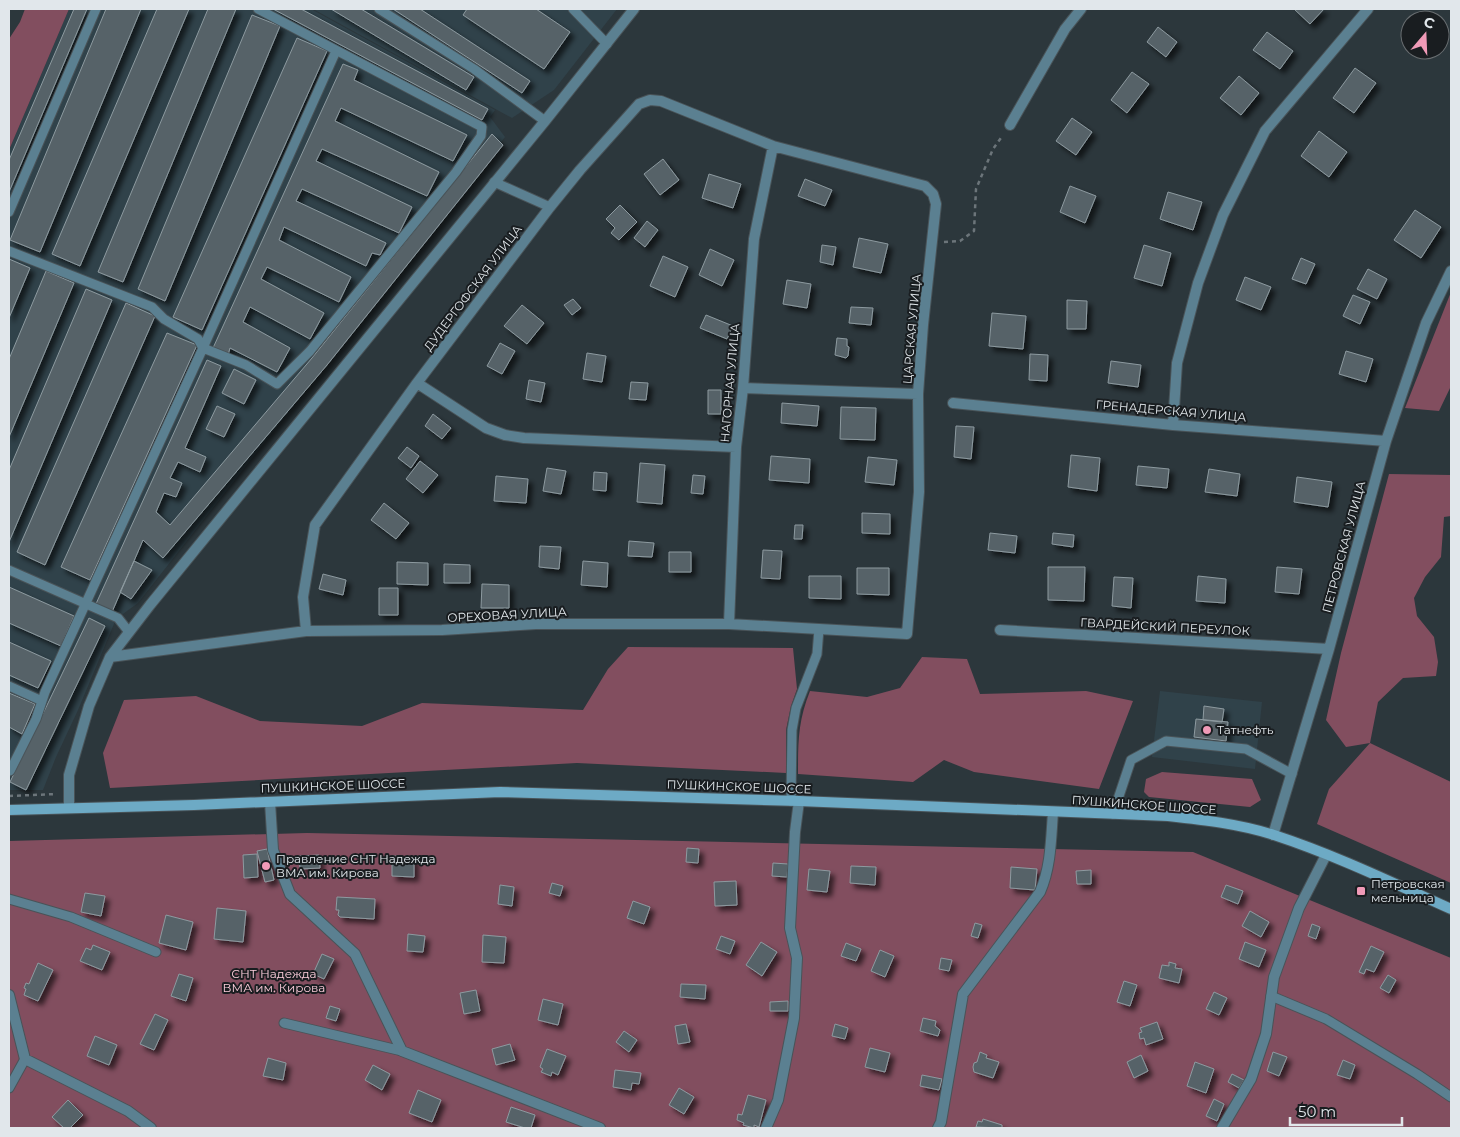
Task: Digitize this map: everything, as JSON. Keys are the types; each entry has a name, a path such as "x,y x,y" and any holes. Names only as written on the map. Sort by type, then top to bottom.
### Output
{"main road":[{"name":"ПУШКИНСКОЕ ШОССЕ","path":"9,810 194,805 500,792 795,801 1168,816 1224,823 1273,835 1326,855 1451,909"}],"street":[{"path":"69,808 68,775 89,706 110,656 634,9"},
{"path":"1010,125 1065,29 1082,9"},
{"path":"1173,425 1177,363 1198,283 1222,214 1265,131 1368,9"},
{"name":"ДУДЕРГОФСКАЯ УЛИЦА","path":"306,631 304,597 315,525 417,383 550,207 639,104 650,100 661,101 773,146"},
{"name":"ЦАРСКАЯ УЛИЦА","path":"773,146 925,186 932,194 936,204 918,394 919,492 907,634"},
{"name":"НАГОРНАЯ УЛИЦА","path":"729,624 736,447 743,388 754,239 773,146"},
{"name":"ПЕТРОВСКАЯ УЛИЦА","path":"1273,835 1329,649 1386,441 1426,323 1451,271"},
{"path":"417,383 486,428 524,438 736,447"},
{"path":"743,388 918,394"},
{"name":"ГРЕНАДЕРСКАЯ УЛИЦА","path":"953,403 1173,425 1386,441"},
{"name":"ОРЕХОВАЯ УЛИЦА","path":"110,656 306,631 442,630 536,624 729,624 907,634"},
{"name":"ГВАРДЕЙСКИЙ ПЕРЕУЛОК","path":"1000,630 1329,649"},
{"path":"766,1128 778,1100 794,1018 797,958 790,928 795,801"},
{"path":"270,802 273,850 290,894 355,954 402,1052 600,1128"},
{"path":"938,1128 941,1122 963,994 1040,892 1045,881 1050,854 1053,812"},
{"path":"1222,1128 1251,1079 1266,1034 1274,978 1299,908 1326,855"},
{"path":"9,995 25,1059 128,1112 151,1128"}],"lane":[{"path":"9,212 96,9"},
{"path":"9,251 152,307 164,319 198,338 203,348 246,366 277,384 310,351 456,172 481,136 482,126 258,9"},
{"path":"379,9 474,69 545,121"},
{"path":"573,9 607,44"},
{"path":"9,771 36,719 42,701 336,51"},
{"path":"494,182 550,207"},
{"path":"9,570 118,618 129,632"},
{"path":"795,801 792,730 796,708 817,654 819,629"},
{"path":"9,686 42,701"},
{"path":"1113,814 1131,760 1166,741 1246,750 1292,774"},
{"path":"9,899 71,917 156,952"},
{"path":"1271,996 1326,1019 1417,1074 1451,1097"},
{"path":"284,1024 402,1052"},
{"path":"9,1088 25,1059"}],"path":[{"path":"932,242 960,241 974,232 976,189 993,149 1010,125"},
{"path":"9,796 69,794"}],"shaded area":[{"path":"69,9 311,9 495,110 490,117 505,137 138,603 116,619 43,790 9,790 9,150"},
{"path":"313,9 617,9 554,90 512,118"},
{"name":"Татнефть","path":"1160,691 1262,702 1255,769 1152,757"}],"green space":[{"path":"25,9 69,9 9,150 9,39 20,22"},
{"path":"1451,292 1451,386 1439,411 1405,408"},
{"path":"1389,474 1451,475 1451,516 1444,517 1441,557 1425,577 1414,598 1417,616 1434,637 1438,662 1436,676 1403,678 1378,702 1370,743 1346,747 1326,720 1341,653"},
{"path":"628,647 793,648 797,689 786,730 786,773 577,763 110,788 103,753 124,700 196,696 260,721 362,726 422,703 583,710 608,669"},
{"path":"922,657 967,659 980,694 1086,691 1133,701 1099,789 974,772 944,760 913,782 798,774 799,732 810,691 867,697 900,688"},
{"path":"1370,743 1451,782 1451,883 1317,824 1329,789"},
{"path":"1162,772 1252,779 1261,800 1250,807 1149,797 1144,792 1146,779"},
{"name":"СНТ Надежда ВМА им. Кирова","path":"307,833 1193,852 1451,958 1451,1128 9,1128 9,841"}],"building":[{"path":"74,9 87,9 9,192 9,160"},
{"path":"106,9 141,9 40,252 10,240"},
{"path":"157,9 189,9 80,266 52,254"},
{"path":"208,9 236,9 123,282 98,272"},
{"path":"273,9 301,9 488,109 482,120"},
{"path":"331,9 361,9 474,77 466,90"},
{"path":"393,9 420,9 530,81 522,93"},
{"path":"467,9 536,9 570,32 544,69 463,15"},
{"path":"1294,9 1324,9 1310,24"},
{"path":"252,15 280,26 165,301 138,289"},
{"path":"1158,27 1177,42 1166,57 1147,42"},
{"path":"1267,32 1293,51 1280,69 1253,50"},
{"path":"297,38 327,51 202,330 173,317"},
{"path":"343,64 358,70 354,80 467,135 453,161 341,108 335,121 439,172 427,196 322,149 316,161 412,207 399,233 302,189 296,201 386,243 380,255 372,253 366,266 284,227 279,240 351,277 339,302 267,267 261,279 324,313 310,339 250,307 243,322 290,348 277,372 230,348 228,355 213,348"},
{"path":"1355,68 1376,83 1354,113 1333,98"},
{"path":"1132,72 1149,84 1127,113 1111,100"},
{"path":"1239,76 1259,93 1241,115 1220,98"},
{"path":"1072,118 1092,132 1076,155 1056,141"},
{"path":"1319,131 1347,152 1329,177 1301,156"},
{"path":"492,134 503,145 327,365 163,558 143,540 112,612 95,606 207,360 221,366 185,448 206,457 200,472 178,462 170,478 182,483 176,497 164,493 156,512 170,525 312,358"},
{"path":"663,159 679,180 660,195 644,174"},
{"path":"709,174 741,184 733,208 702,198"},
{"path":"805,179 832,190 825,206 798,196"},
{"path":"1070,186 1096,196 1085,223 1060,212"},
{"path":"1168,192 1202,202 1193,230 1160,219"},
{"path":"620,205 637,222 619,240 611,233 615,228 606,219"},
{"path":"1415,210 1441,227 1421,258 1394,240"},
{"path":"647,221 658,230 645,247 634,238"},
{"path":"859,238 888,244 881,273 853,267"},
{"path":"822,245 836,247 833,265 820,262"},
{"path":"1144,245 1171,253 1162,286 1134,278"},
{"path":"710,249 734,260 722,286 699,275"},
{"path":"663,256 688,267 675,297 650,286"},
{"path":"1301,258 1315,264 1306,284 1292,279"},
{"path":"9,259 30,268 9,318"},
{"path":"1368,269 1387,279 1377,299 1357,289"},
{"path":"46,271 74,283 9,437 9,359"},
{"path":"1245,277 1271,287 1261,310 1236,300"},
{"path":"787,280 811,284 807,308 783,304"},
{"path":"86,289 112,300 9,542 9,470"},
{"path":"1353,295 1370,302 1360,324 1343,316"},
{"path":"573,299 581,308 572,315 564,305"},
{"path":"1067,300 1087,301 1086,329 1067,329"},
{"path":"126,303 155,316 45,565 17,552"},
{"path":"522,305 544,323 527,344 504,326"},
{"path":"851,307 873,308 871,325 849,323"},
{"path":"992,313 1026,316 1023,349 989,346"},
{"path":"706,315 733,326 727,339 700,328"},
{"path":"167,333 197,345 90,580 61,567"},
{"path":"837,338 847,339 847,346 849,347 846,358 835,355"},
{"path":"500,343 515,351 502,374 487,366"},
{"path":"1346,351 1373,359 1366,382 1339,374"},
{"path":"587,353 606,356 602,382 583,379"},
{"path":"1030,354 1048,355 1047,381 1029,380"},
{"path":"1111,361 1141,365 1138,387 1108,383"},
{"path":"234,369 256,380 244,404 222,393"},
{"path":"529,380 545,383 541,402 526,399"},
{"path":"631,382 648,383 646,400 629,399"},
{"path":"708,390 721,390 721,414 708,414"},
{"path":"782,403 819,406 817,426 781,423"},
{"path":"217,406 235,414 224,437 206,429"},
{"path":"841,407 876,408 875,440 840,439"},
{"path":"433,414 451,428 442,439 425,426"},
{"path":"956,426 974,427 971,459 954,457"},
{"path":"407,447 419,456 411,468 398,458"},
{"path":"1071,455 1100,458 1097,491 1068,487"},
{"path":"771,456 810,459 809,483 769,480"},
{"path":"868,457 897,460 894,485 865,482"},
{"path":"420,461 438,475 423,493 406,479"},
{"path":"640,463 665,465 662,504 637,502"},
{"path":"1138,466 1169,469 1167,488 1136,485"},
{"path":"547,468 566,471 561,494 543,491"},
{"path":"1209,469 1240,474 1237,496 1205,492"},
{"path":"594,472 607,473 606,491 593,490"},
{"path":"693,475 705,476 703,494 691,493"},
{"path":"496,476 528,479 526,503 494,501"},
{"path":"1297,477 1332,482 1328,507 1294,502"},
{"path":"384,503 409,523 396,539 371,520"},
{"path":"862,513 890,514 890,534 862,533"},
{"path":"795,525 803,525 802,539 794,539"},
{"path":"990,533 1017,536 1015,553 988,550"},
{"path":"1053,533 1074,535 1073,547 1052,544"},
{"path":"629,541 654,543 652,557 628,556"},
{"path":"540,546 561,547 559,569 539,567"},
{"path":"763,550 782,551 780,579 761,578"},
{"path":"669,552 691,552 691,572 669,572"},
{"path":"134,561 152,570 131,599 120,592"},
{"path":"583,561 608,563 607,587 581,585"},
{"path":"397,562 428,563 428,585 397,584"},
{"path":"444,564 470,565 470,583 444,583"},
{"path":"1048,567 1085,567 1084,601 1048,600"},
{"path":"1277,567 1302,569 1299,594 1275,592"},
{"path":"857,568 889,568 889,595 857,594"},
{"path":"323,574 346,580 343,595 319,589"},
{"path":"809,576 841,576 841,599 809,598"},
{"path":"1198,576 1226,579 1225,603 1196,601"},
{"path":"1114,577 1133,578 1131,608 1112,606"},
{"path":"482,584 509,585 509,608 481,608"},
{"path":"9,587 74,616 61,646 9,623"},
{"path":"379,588 398,588 398,615 379,615"},
{"path":"89,618 105,626 26,790 10,782"},
{"path":"9,642 51,661 38,688 9,675"},
{"path":"9,693 35,704 22,734 9,727"},
{"path":"1204,706 1224,709 1222,722 1203,720"},
{"path":"1196,719 1228,722 1226,741 1194,737"},
{"path":"687,848 699,849 698,863 686,862"},
{"name":"Правление СНТ Надежда ВМА им. Кирова","path":"267,849 274,880 265,882 257,851"},
{"path":"257,854 258,877 244,878 243,855"},
{"path":"319,855 320,868 300,869 299,856"},
{"path":"392,856 414,857 414,877 392,876"},
{"path":"773,863 788,864 787,877 772,876"},
{"path":"851,866 876,867 875,885 850,883"},
{"path":"1011,867 1037,869 1035,890 1010,888"},
{"path":"809,869 830,871 827,892 807,890"},
{"path":"1091,870 1091,884 1077,884 1076,871"},
{"path":"736,881 737,905 715,906 714,882"},
{"path":"552,883 563,886 560,896 549,893"},
{"path":"500,885 514,887 512,906 498,904"},
{"path":"1226,885 1243,891 1238,904 1221,897"},
{"path":"85,893 105,896 101,916 81,912"},
{"path":"337,897 375,899 374,919 340,917 338,915 339,910 336,910"},
{"path":"633,901 650,907 644,924 627,918"},
{"path":"217,908 246,911 243,942 214,939"},
{"path":"1250,911 1269,922 1261,937 1242,926"},
{"path":"166,915 193,922 186,950 159,943"},
{"path":"975,923 982,925 978,938 971,936"},
{"path":"1312,924 1320,927 1316,939 1308,936"},
{"path":"408,934 425,936 423,952 407,951"},
{"path":"483,935 506,937 504,963 482,962"},
{"path":"721,936 735,941 730,954 716,949"},
{"path":"761,942 777,952 762,976 746,965"},
{"path":"1245,942 1266,950 1259,967 1239,959"},
{"path":"846,943 861,949 856,961 841,956"},
{"path":"93,945 110,952 102,970 80,961 86,948 91,950"},
{"path":"1371,946 1384,952 1374,972 1366,969 1364,974 1359,972"},
{"path":"880,950 894,956 885,977 871,971"},
{"path":"322,954 334,959 324,979 313,974"},
{"path":"941,958 952,960 949,971 939,969"},
{"path":"1169,962 1176,964 1175,968 1182,969 1179,983 1159,978 1162,965 1169,966"},
{"path":"38,963 53,970 38,1001 24,995 26,989 24,988 26,983 29,984"},
{"path":"179,974 193,978 186,1001 171,996"},
{"path":"1388,975 1396,980 1389,993 1380,988"},
{"path":"1124,981 1137,985 1130,1006 1117,1002"},
{"path":"681,984 706,985 705,999 680,997"},
{"path":"476,990 480,1011 464,1014 460,993"},
{"path":"1214,992 1227,998 1219,1015 1206,1009"},
{"path":"543,999 563,1004 558,1025 538,1020"},
{"path":"788,1001 788,1011 770,1011 770,1002"},
{"path":"330,1006 340,1009 336,1021 326,1018"},
{"path":"155,1014 168,1020 154,1050 140,1044"},
{"path":"923,1018 936,1021 935,1026 940,1030 938,1036 920,1031"},
{"path":"1157,1022 1163,1039 1146,1045 1144,1038 1140,1039 1139,1033 1142,1032 1140,1028"},
{"path":"686,1024 690,1042 678,1044 675,1026"},
{"path":"835,1024 848,1028 845,1039 832,1036"},
{"path":"624,1031 637,1040 629,1052 616,1042"},
{"path":"95,1036 117,1045 109,1065 87,1056"},
{"path":"510,1044 515,1060 496,1065 492,1049"},
{"path":"870,1048 890,1053 885,1072 865,1067"},
{"path":"547,1049 566,1056 558,1075 552,1072 551,1076 541,1072 543,1069 540,1067"},
{"path":"980,1052 987,1055 986,1058 999,1062 993,1078 974,1072 974,1063 977,1062"},
{"path":"1273,1052 1287,1057 1279,1076 1267,1071"},
{"path":"1141,1055 1148,1071 1134,1078 1127,1062"},
{"path":"268,1058 286,1063 283,1080 263,1076"},
{"path":"1343,1060 1355,1065 1350,1079 1337,1075"},
{"path":"1195,1062 1214,1069 1206,1093 1187,1086"},
{"path":"373,1065 390,1074 382,1090 365,1080"},
{"path":"615,1070 641,1073 639,1084 632,1083 631,1090 613,1087"},
{"path":"1232,1074 1244,1080 1239,1088 1228,1082"},
{"path":"922,1075 942,1079 939,1090 920,1086"},
{"path":"679,1088 694,1097 684,1114 669,1105"},
{"path":"418,1090 441,1100 432,1122 409,1113"},
{"path":"748,1095 766,1100 759,1127 754,1125 754,1128 743,1125 744,1123 737,1120 738,1114 742,1115"},
{"path":"1214,1099 1224,1104 1217,1121 1206,1116"},
{"path":"68,1100 83,1115 70,1128 64,1128 52,1117"},
{"path":"511,1107 535,1115 531,1128 506,1122"},
{"path":"983,1119 1002,1125 1002,1128 976,1127 978,1121 982,1122"}],"place":[{"name":"Татнефть","path":"1207,730"},
{"name":"Правление СНТ Надежда ВМА им. Кирова","path":"266,866"},
{"name":"Петровская мельница","path":"1361,891"}]}
